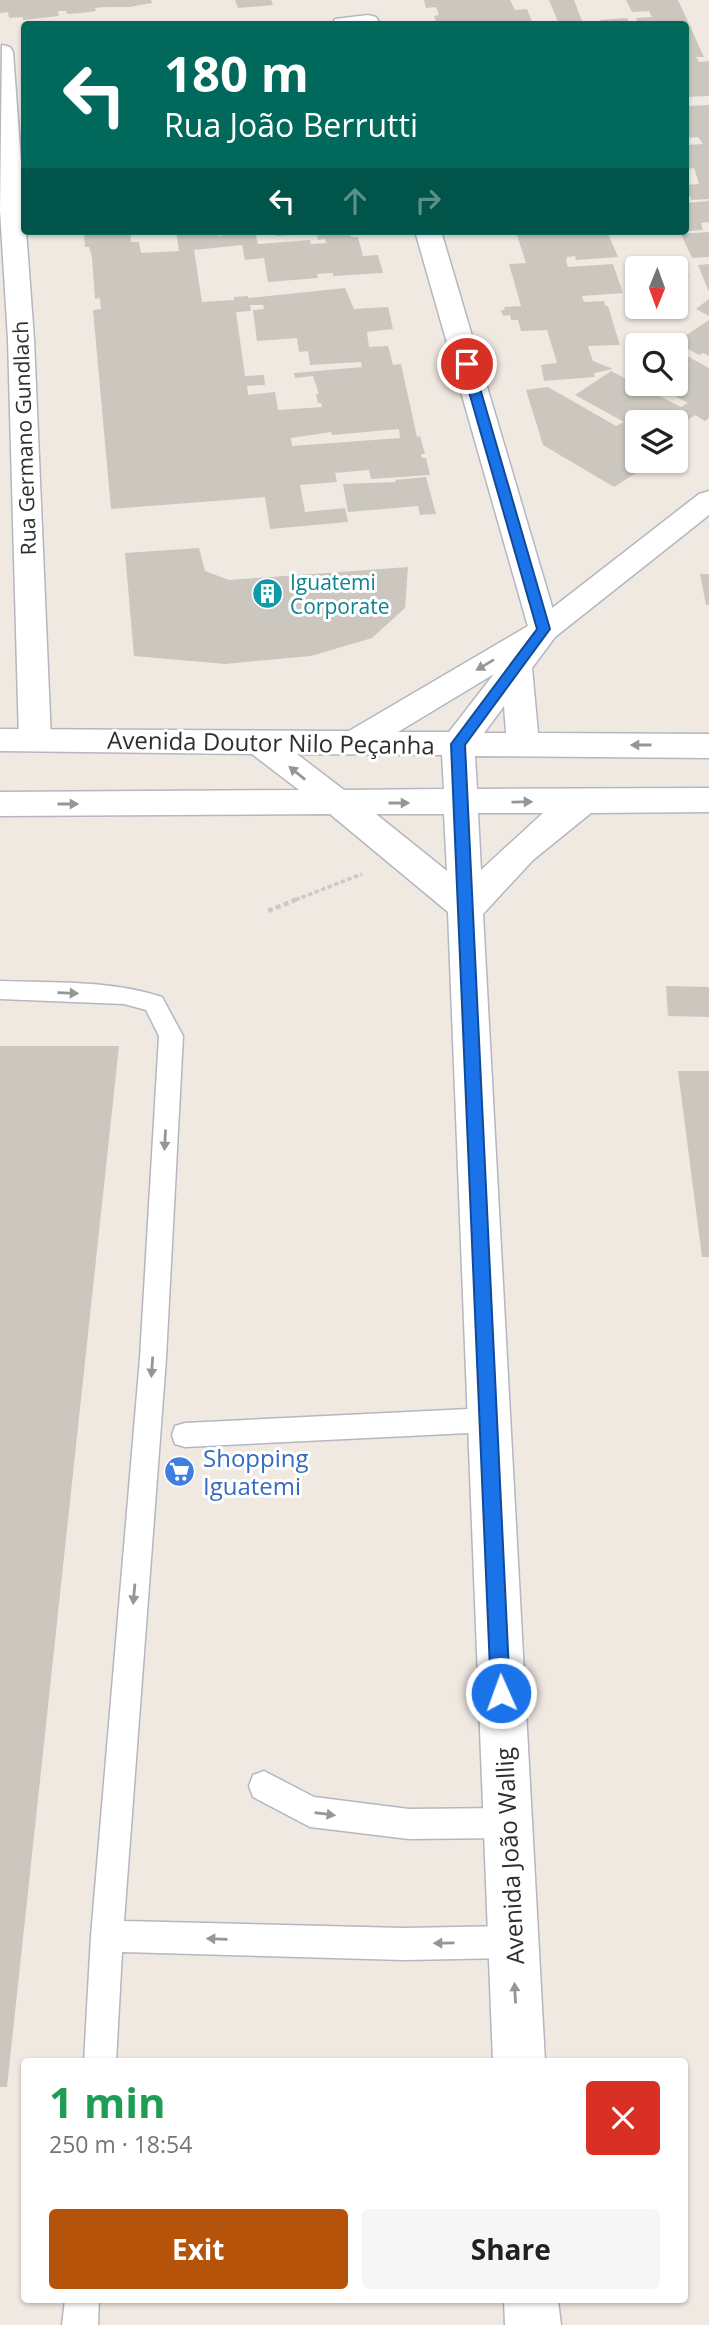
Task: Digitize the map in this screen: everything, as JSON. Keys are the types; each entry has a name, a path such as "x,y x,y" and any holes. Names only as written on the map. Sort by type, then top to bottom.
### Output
{"main road":[{"name":"Rua Germano Gundlach","path":"9,52 35,740"},
{"path":"429,235 544,629"},
{"path":"358,741 544,629 709,500"},
{"path":"458,744 517,669 544,629"},
{"path":"517,669 523,744"},
{"name":"Avenida Doutor Nilo Peçanha","path":"0,740 709,746"},
{"path":"258,741 336,804 408,855 467,909 491,880 535,837 582,802"},
{"name":"Avenida João Wallig","path":"458,744 519,2058"},
{"path":"0,804 709,800"},
{"path":"531,2303 533,2325"}],"lane":[{"path":"0,990 124,995 154,1003 171,1036 152,1358 107,1936 100,2058"},
{"path":"185,1435 489,1420"},
{"path":"264,1786 310,1812 409,1824 506,1823"},
{"path":"107,1936 404,1944 513,1942"},
{"path":"80,2325 82,2303"}],"path":[{"path":"268,911 408,855"}],"building":[{"path":"0,0 151,0 152,3 95,8 96,11 82,13 67,14 66,11 58,11 59,16 23,20 23,17 9,18 8,12 0,13"},
{"path":"235,0 271,0 273,5 238,8"},
{"path":"424,0 510,0 515,10 527,9 532,21 436,21 434,16 439,15 436,7 426,8"},
{"path":"549,0 574,0 582,21 558,21"},
{"path":"626,0 678,0 688,21 638,21 636,18 652,17 649,11 632,12"},
{"path":"627,18 628,21 600,21"},
{"path":"689,24 704,57 696,57 699,62 709,61 709,96 689,97"},
{"path":"709,105 709,199 692,200 689,196 689,185 699,184 694,168 689,169 689,145 703,144 698,137 689,138 689,106"},
{"path":"709,201 709,222 701,223 703,230 689,231 689,203"},
{"path":"709,232 709,257 692,258 681,235"},
{"path":"84,235 130,235 131,242 139,242 141,253 179,251 177,235 256,235 258,244 310,240 311,244 326,243 325,239 318,240 317,235 358,237 363,256 378,255 383,273 333,276 333,273 317,274 318,278 268,282 264,258 245,260 242,245 194,250 202,302 345,288 354,309 388,307 393,329 367,332 369,347 388,346 393,365 401,364 417,437 420,436 425,454 421,454 422,458 426,458 430,475 371,479 369,470 335,473 337,482 300,485 305,512 345,508 348,522 270,529 265,497 111,509 93,310 101,309 100,298 95,299 92,257 89,247 85,247","holes":["250,305 263,305 264,309 253,310 257,341 297,338 299,352 308,351 310,365 361,362 362,367 294,373 295,378 313,376 319,394 316,394 318,403 321,403 322,407 278,410 275,392 248,395 247,386 265,385 264,375 245,376 236,312 251,311","399,429 400,438 292,446 291,438 331,432 332,435"]},
{"path":"517,235 609,235 618,257 576,260 575,256 567,257 566,261 568,267 613,264 623,293 582,296 584,302 604,301 605,306 608,306 620,345 588,346 593,361 613,369 594,373 595,377 544,381 541,365 557,363 547,330 521,331 518,320 511,320 510,315 503,316 501,310 505,310 504,307 521,306 509,264 526,263"},
{"path":"709,264 709,292 698,265"},
{"path":"709,299 709,316 696,309"},
{"path":"709,320 709,356 703,353 699,355 688,349 688,334"},
{"path":"688,357 709,368 709,418 705,421 695,415 688,420 688,410 625,410 625,473 636,473 614,487 543,445 526,390 548,387 616,426 624,422 575,395 611,371 625,378 625,396 660,396 681,407 688,403 675,396 688,396"},
{"path":"426,477 436,514 420,515 418,506 348,512 343,484 396,482 395,480"},
{"name":"Iguatemi Corporate","path":"199,548 205,571 229,580 408,567 405,608 372,638 311,656 225,664 134,656 125,553"},
{"path":"700,574 709,574 709,605 706,605"},
{"path":"666,986 709,987 709,1017 668,1016"},
{"path":"0,1046 119,1046 7,2087 0,2087"},
{"path":"678,1071 709,1071 709,1257 702,1257"}],"place":[{"name":"Iguatemi Corporate","path":"267,594"},
{"name":"Shopping Iguatemi","path":"180,1471"}],"route":[{"path":"467,364 544,629 517,669 458,744 501,1693"}]}
